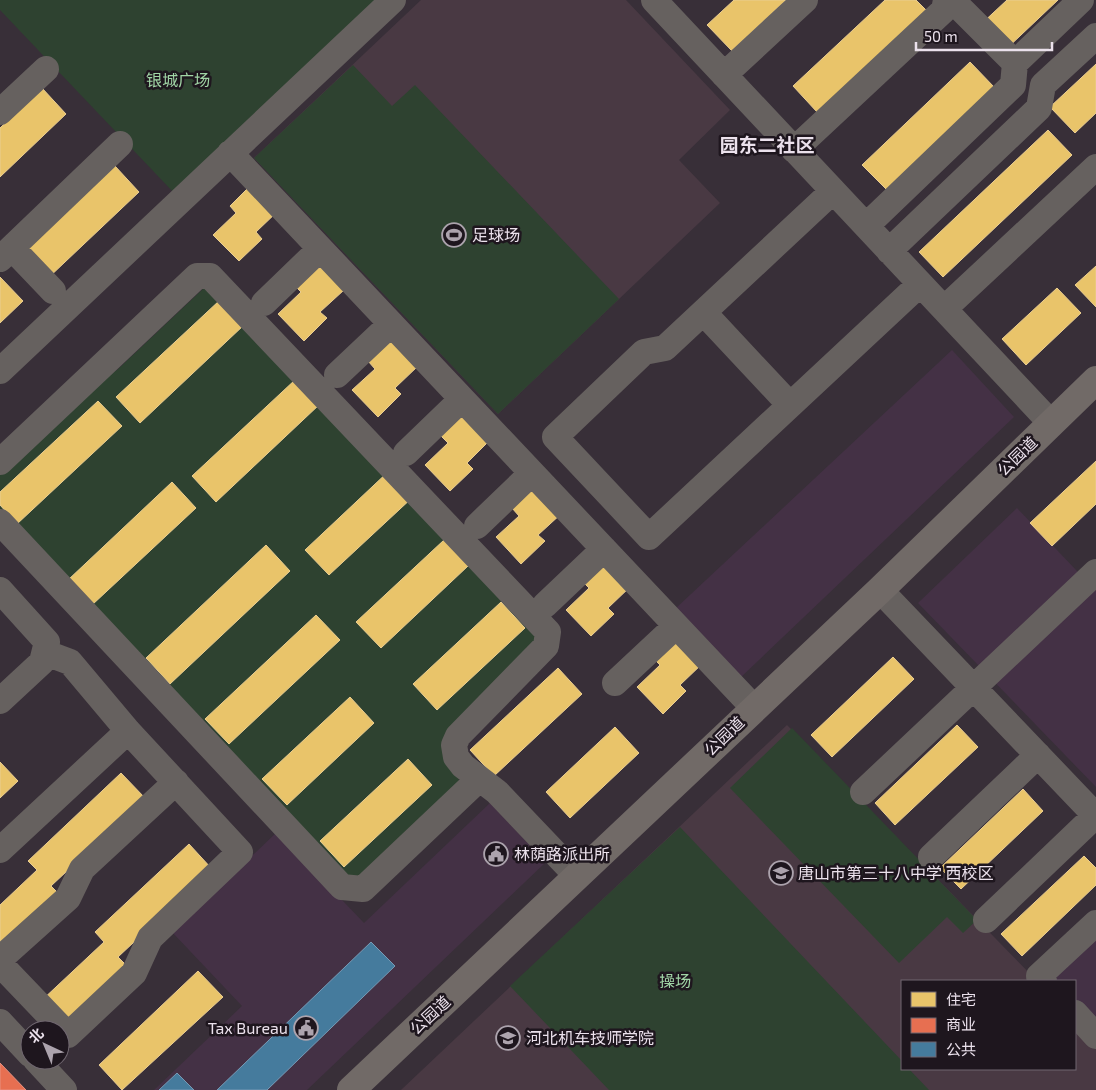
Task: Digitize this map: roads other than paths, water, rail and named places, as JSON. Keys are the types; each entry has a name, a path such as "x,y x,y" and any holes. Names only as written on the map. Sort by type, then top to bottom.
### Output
{"main road":[{"name":"公园道","path":"350,1090 880,590 1096,380"}],"street":[{"path":"0,371 393,0"},
{"path":"654,0 1051,423"},
{"path":"724,74 805,0"},
{"path":"794,150 944,10 946,0"},
{"path":"952,0 1014,74 1044,85"},
{"path":"866,226 1014,74 1081,0"},
{"path":"889,251 1039,108 1044,85 1096,36"},
{"path":"0,112 46,69"},
{"path":"53,291 4,253 120,144"},
{"path":"230,153 754,708"},
{"path":"944,310 1096,167"},
{"path":"833,191 665,348 644,352 555,437 649,537 920,284"},
{"path":"264,303 320,249"},
{"path":"0,462 197,276 210,276 548,632 546,646 458,736 454,745 456,757 478,780 497,792 577,876"},
{"path":"704,313 790,405"},
{"path":"336,375 391,324"},
{"path":"406,453 462,399"},
{"path":"554,497 583,467"},
{"path":"477,526 532,473"},
{"path":"0,522 342,887 363,888 478,780"},
{"path":"545,604 604,549"},
{"path":"863,792 1096,572"},
{"path":"0,590 47,642 46,653 42,662 0,701"},
{"path":"880,590 1096,816 986,920"},
{"path":"615,683 676,626"},
{"path":"0,964 68,1035 134,973 150,938 240,852 128,730 70,662 46,653"},
{"path":"0,850 128,730"},
{"path":"931,857 1038,755"},
{"path":"0,959 68,898 82,868 176,782"},
{"path":"1043,980 1039,976 1096,923"},
{"path":"1076,1014 1096,1036"},
{"path":"0,1022 20,1043"},
{"path":"45,1070 64,1090"}],"place":[{"name":"足球场","path":"454,235"},
{"name":"林荫路派出所","path":"496,854"},
{"name":"唐山市第三十八中学 西校区","path":"781,873"},
{"name":"Tax Bureau","path":"306,1028"},
{"name":"河北机车技师学院","path":"508,1038"}],"district":[{"name":"园东二社区","path":"767,145"}],"park label":[{"name":"银城广场","path":"178,80"},
{"name":"操场","path":"675,981"}]}
